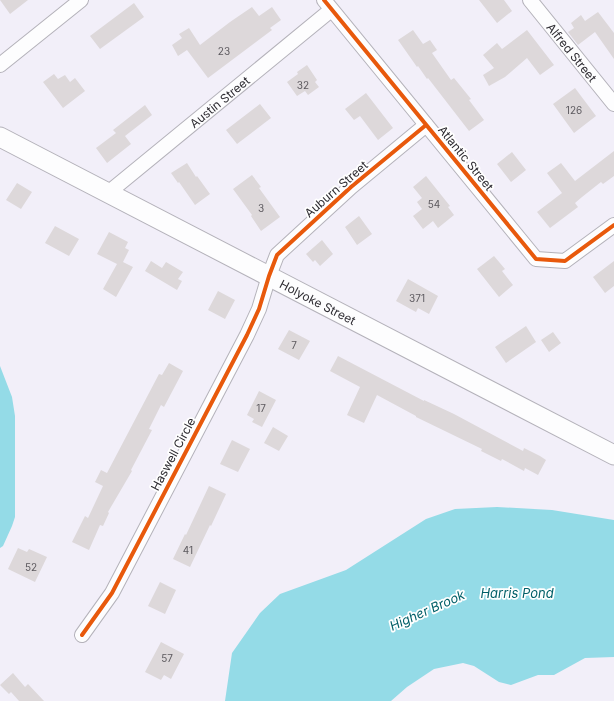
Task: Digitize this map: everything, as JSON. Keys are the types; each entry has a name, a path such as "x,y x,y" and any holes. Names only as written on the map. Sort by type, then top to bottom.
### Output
{"main road":[{"name":"Holyoke Street","path":"0,137 614,455"}],"street":[{"path":"0,65 80,0"},
{"name":"Alfred Street","path":"530,0 614,104"},
{"name":"Atlantic Street","path":"327,5 536,259 565,261 614,225"},
{"name":"Austin Street","path":"108,193 327,5"},
{"name":"Auburn Street","path":"269,276 277,255 351,187 426,125"},
{"name":"Haswell Circle","path":"82,635 112,594 247,335 259,309 269,276"}],"water":[{"path":"0,366 12,397 15,416 15,517 3,546 0,548"},
{"name":"Harris Pond","path":"497,507 552,510 614,520 614,657 585,658 554,675 538,675 511,685 499,682 474,666 463,663 434,669 407,687 391,701 225,701 232,653 260,613 280,594 346,570 426,519 455,509"}],"building":[{"path":"0,0 28,0 10,14"},
{"path":"479,0 504,0 512,11 497,23"},
{"path":"134,3 144,17 100,49 90,36"},
{"path":"252,7 259,16 272,7 281,20 270,28 272,30 208,78 187,50 178,56 172,45 182,38 179,34 189,28 200,45"},
{"path":"598,12 614,33 614,59 595,32 578,45 568,32 574,28 571,23 581,15 585,21"},
{"path":"413,30 423,44 430,40 437,50 432,53 451,80 454,78 471,99 469,100 484,120 469,131 428,78 427,79 418,66 417,67 398,40"},
{"path":"527,30 554,65 540,75 527,58 505,77 489,86 483,75 494,68 483,55 497,43 502,49"},
{"path":"307,65 317,80 315,82 319,87 308,95 305,91 297,96 287,82"},
{"path":"54,74 58,79 65,75 70,82 75,78 85,91 63,108 43,82"},
{"path":"575,88 596,116 574,133 553,104"},
{"path":"366,93 393,128 378,140 360,116 354,120 345,109"},
{"path":"260,104 271,118 237,144 226,130"},
{"path":"145,105 152,115 125,136 131,144 107,163 96,148 116,133 113,130"},
{"path":"614,151 614,176 603,184 601,182 582,197 575,203 578,207 550,228 537,212 562,193 547,173 561,163 575,181"},
{"path":"512,152 526,170 511,182 497,164"},
{"path":"187,163 210,194 195,205 171,173"},
{"path":"252,175 261,187 259,188 280,217 261,231 251,216 252,215 233,189"},
{"path":"426,176 450,206 448,207 454,215 438,228 433,221 423,229 413,216 422,209 417,202 422,198 413,187"},
{"path":"17,183 32,192 21,209 6,200"},
{"path":"359,216 372,234 357,245 345,227"},
{"path":"55,226 79,239 69,256 45,243"},
{"path":"109,232 128,242 125,248 129,250 123,262 133,267 116,297 103,289 117,264 97,254"},
{"path":"322,240 333,254 320,266 315,260 313,262 306,254"},
{"path":"494,256 505,269 502,271 513,285 499,297 477,269"},
{"path":"151,261 162,268 166,262 183,272 178,279 182,281 177,290 145,271"},
{"path":"614,261 614,286 605,293 593,277"},
{"path":"408,279 438,296 429,314 418,308 416,312 396,301"},
{"path":"218,291 235,300 225,319 208,310"},
{"path":"526,326 536,342 506,363 495,347"},
{"path":"289,330 310,341 299,360 278,349"},
{"path":"553,332 561,343 549,352 541,340"},
{"path":"338,356 424,401 454,414 523,451 524,448 540,456 546,460 538,475 525,468 524,471 502,459 501,461 481,451 482,449 416,417 377,395 364,423 347,415 360,387 330,371"},
{"path":"169,363 183,371 164,407 161,405 149,429 152,430 131,470 132,471 108,512 109,513 103,526 100,525 89,550 72,542 85,516 88,518 103,486 95,482 101,470 107,473 159,374 162,375"},
{"path":"259,391 276,400 262,427 252,422 254,419 247,415"},
{"path":"273,427 288,436 279,451 264,443"},
{"path":"232,440 250,449 238,472 220,464"},
{"path":"209,486 226,494 190,567 173,559"},
{"path":"18,548 27,552 29,549 47,557 35,582 8,569"},
{"path":"160,582 176,590 165,614 148,606"},
{"path":"161,642 184,654 171,679 164,675 161,680 145,672"},
{"path":"13,673 25,687 28,684 44,701 19,701 11,692 9,694 0,685"}],"cycle path":[{"path":"324,0 536,259 565,261 614,225"},
{"path":"82,635 112,593 247,335 259,309 277,255 351,187 426,125"}],"water label":[{"name":"Higher Brook","path":"427,610"}]}
